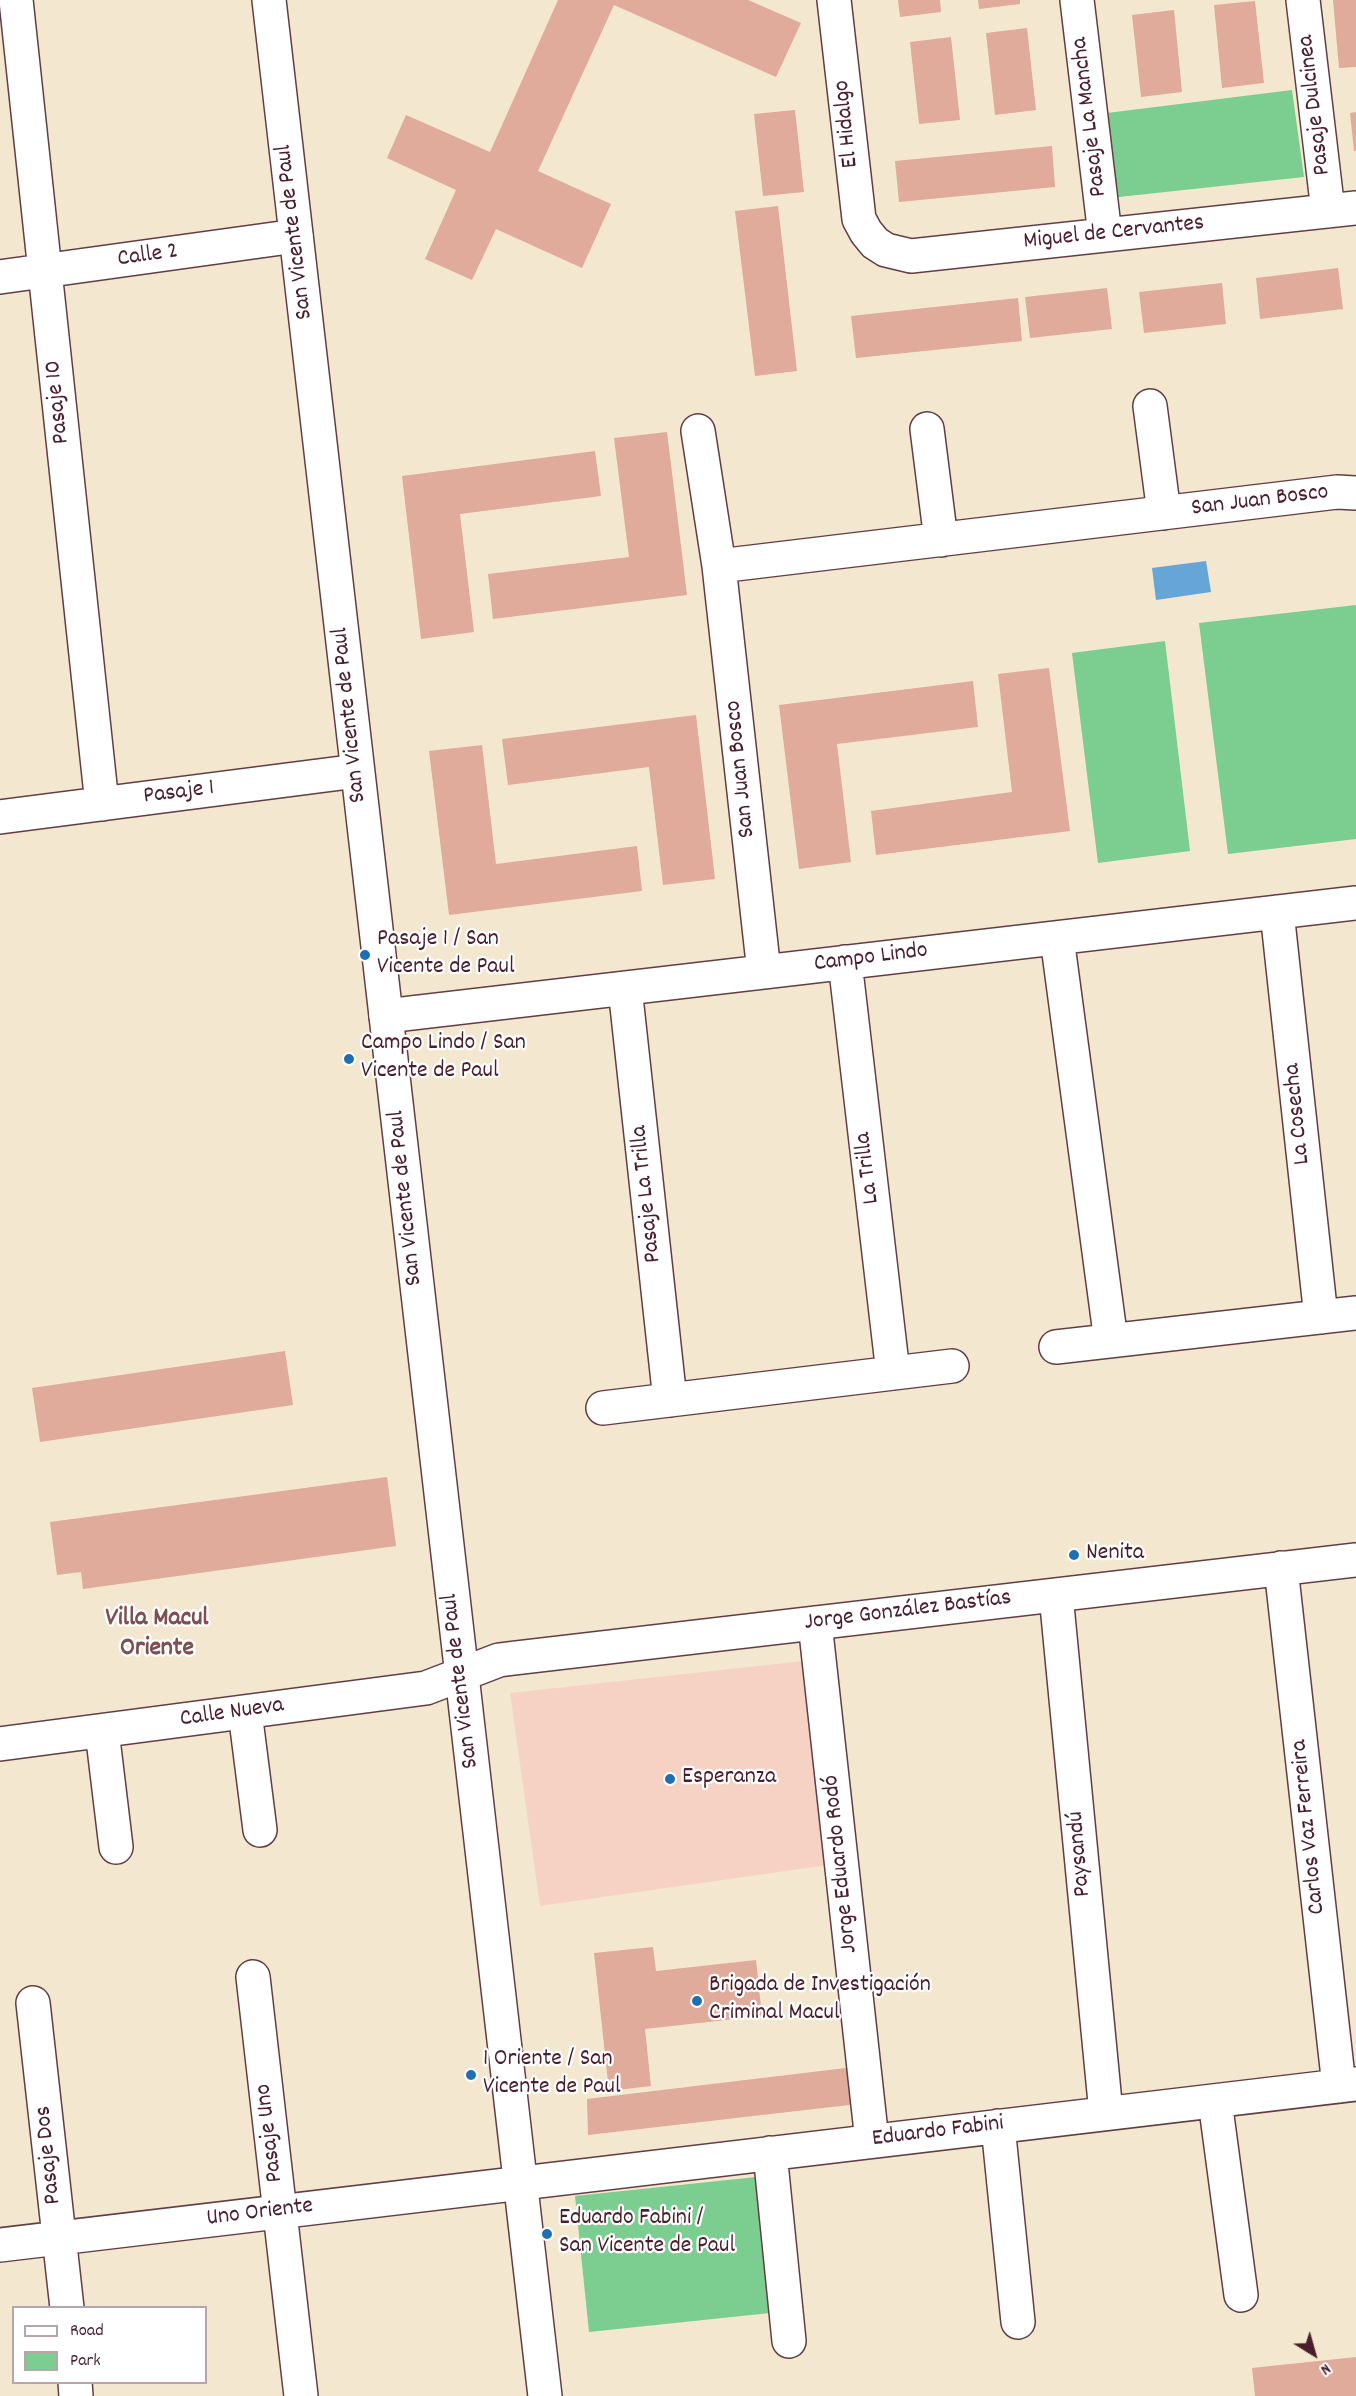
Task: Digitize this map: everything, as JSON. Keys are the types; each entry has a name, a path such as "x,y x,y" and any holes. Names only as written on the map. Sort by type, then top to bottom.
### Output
{"street":[{"name":"Pasaje 10","path":"16,0 102,804"},
{"name":"San Vicente de Paul","path":"269,0 545,2396"},
{"name":"El Hidalgo","path":"834,0 859,219 875,243"},
{"name":"Pasaje La Mancha","path":"1077,0 1105,235"},
{"name":"Pasaje Dulcinea","path":"1304,0 1342,209"},
{"name":"Miguel de Cervantes","path":"875,243 892,252 911,255 1342,209"},
{"name":"Calle 2","path":"0,277 296,236"},
{"name":"San Juan Bosco","path":"1150,406 1164,513"},
{"path":"927,429 941,540"},
{"name":"San Juan Bosco","path":"698,431 719,566 764,972"},
{"name":"San Juan Bosco","path":"719,566 1337,492 1356,493"},
{"name":"Pasaje 1","path":"0,817 357,771"},
{"name":"Campo Lindo","path":"386,1016 1356,903"},
{"name":"La Cosecha","path":"1277,912 1321,1317"},
{"path":"1057,938 1111,1341"},
{"name":"La Trilla","path":"845,962 893,1373"},
{"name":"Pasaje La Trilla","path":"625,988 670,1400"},
{"path":"1056,1347 1356,1313"},
{"path":"603,1408 952,1366"},
{"name":"Jorge González Bastías","path":"461,1674 500,1660 1356,1560"},
{"name":"Carlos Vaz Ferreira","path":"1281,1568 1347,2085"},
{"name":"Paysandú","path":"1056,1595 1106,2113"},
{"name":"Jorge Eduardo Rodó","path":"815,1623 872,2141"},
{"name":"Calle Nueva","path":"0,1744 426,1688 461,1674"},
{"path":"245,1712 260,1830"},
{"path":"102,1731 116,1847"},
{"name":"Pasaje Uno","path":"253,1977 301,2396"},
{"name":"Pasaje Dos","path":"33,2003 67,2306"},
{"name":"Eduardo Fabini","path":"520,2182 1347,2085"},
{"path":"1215,2101 1241,2295"},
{"path":"998,2126 1018,2322"},
{"path":"770,2153 789,2341"},
{"name":"Uno Oriente","path":"0,2245 520,2182"}],"shaded area":[{"name":"Esperanza","path":"804,1661 828,1865 540,1906 510,1693"}],"green space":[{"path":"1292,90 1304,177 1110,198 1099,114"},
{"path":"1356,605 1356,839 1228,854 1199,623"},
{"path":"1165,641 1190,851 1098,863 1072,653"},
{"path":"756,2177 770,2313 589,2332 575,2196"}],"water":[{"path":"1206,561 1211,592 1156,600 1152,568"}],"building":[{"path":"558,0 748,0 801,23 776,77 614,5 538,171 611,204 582,268 496,229 472,280 425,259 456,190 387,158 406,115 490,152"},
{"path":"898,0 940,0 941,12 900,17"},
{"path":"978,0 1020,0 1020,4 979,9"},
{"path":"1333,0 1356,0 1356,67 1339,68"},
{"path":"1255,1 1264,83 1222,88 1214,5"},
{"path":"1174,10 1182,92 1141,97 1132,15"},
{"path":"1027,28 1036,110 995,115 986,33"},
{"path":"951,37 960,120 919,124 910,42"},
{"path":"795,110 804,192 763,196 754,114"},
{"path":"1356,112 1356,151 1354,151 1350,113"},
{"path":"1052,146 1055,187 899,202 895,161"},
{"path":"778,206 797,371 755,376 735,211"},
{"path":"1338,268 1343,309 1260,319 1256,278"},
{"path":"1222,283 1226,324 1144,333 1139,292"},
{"path":"1107,288 1112,329 1030,338 1025,297"},
{"path":"1018,298 1022,341 856,358 851,316"},
{"path":"667,432 687,595 493,619 488,574 629,557 614,438"},
{"path":"595,451 601,496 460,514 474,632 421,639 402,476"},
{"path":"1049,668 1070,831 876,855 871,811 1012,792 998,674"},
{"path":"973,681 978,727 837,744 851,862 799,869 779,705"},
{"path":"696,715 715,879 663,885 649,767 508,785 502,739"},
{"path":"482,745 496,864 637,846 642,891 449,915 429,751"},
{"path":"285,1351 293,1405 40,1442 32,1388"},
{"path":"387,1477 396,1546 83,1589 81,1572 57,1575 50,1522"},
{"path":"653,1947 656,1971 756,1960 762,2016 645,2029 651,2086 609,2091 594,1953"},
{"path":"854,2067 858,2104 588,2135 587,2099"},
{"path":"1356,2357 1356,2396 1255,2396 1252,2368"}],"place":[{"name":"Pasaje 1 / San Vicente de Paul","path":"365,955"},
{"name":"Campo Lindo / San Vicente de Paul","path":"349,1059"},
{"name":"Nenita","path":"1074,1555"},
{"name":"Esperanza","path":"670,1779"},
{"name":"Brigada de Investigación Criminal Macul","path":"697,2001"},
{"name":"1 Oriente / San Vicente de Paul","path":"471,2075"},
{"name":"Eduardo Fabini / San Vicente de Paul","path":"547,2234"}],"district":[{"name":"Villa Macul Oriente","path":"157,1635"}]}
